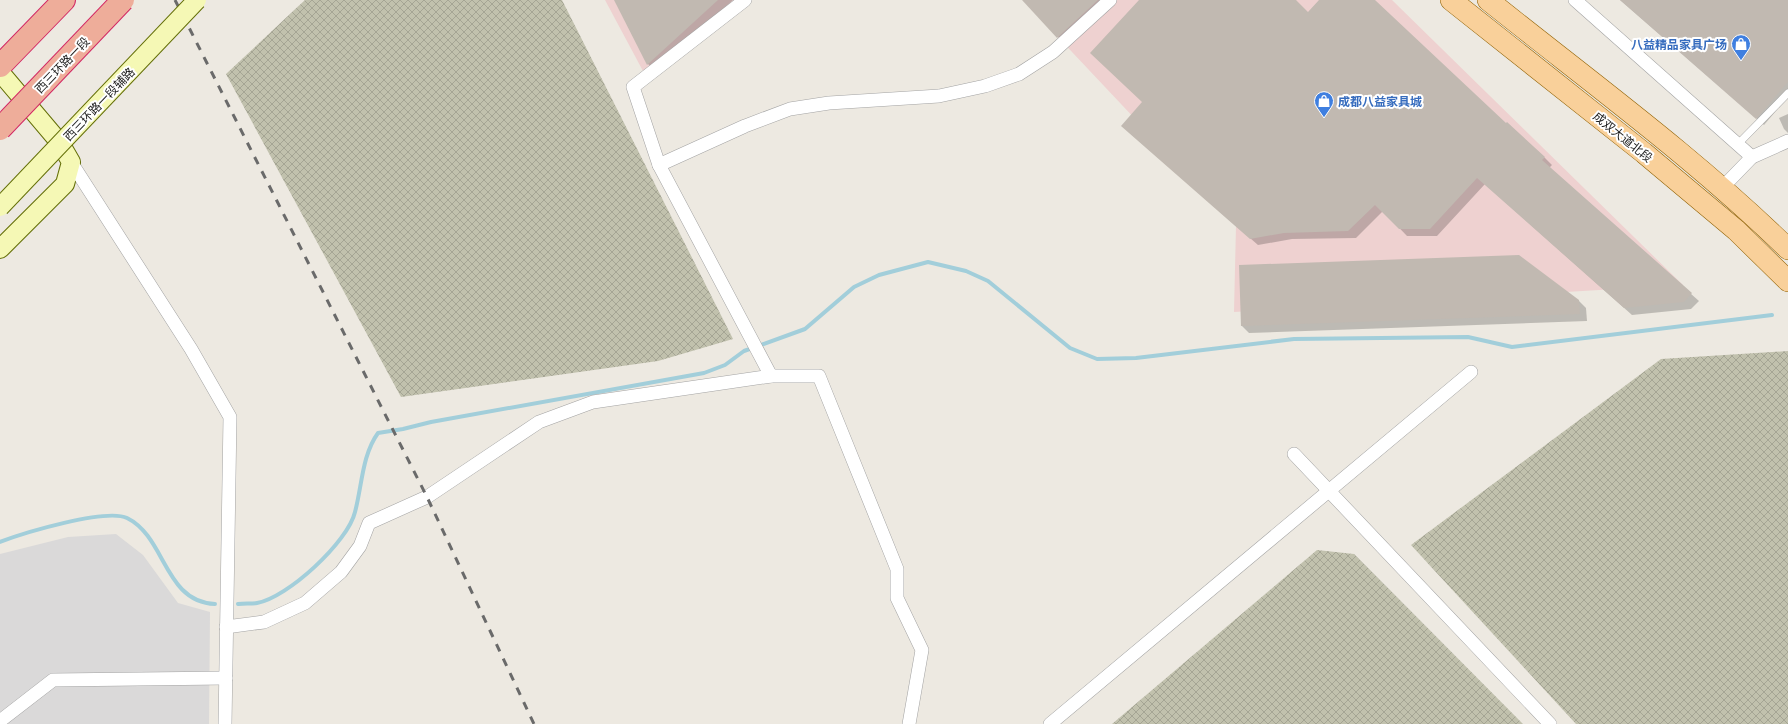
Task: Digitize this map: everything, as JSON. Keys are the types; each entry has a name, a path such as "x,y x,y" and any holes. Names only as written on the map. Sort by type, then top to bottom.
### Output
{"highway":[{"path":"0,66 64,0"},
{"name":"西三环路一段","path":"0,129 123,0"}],"main road":[{"name":"西三环路一段辅路","path":"0,207 197,0"},
{"name":"成双大道北段","path":"1452,0 1657,164 1736,230 1788,281"},
{"name":"成双大道北段","path":"1488,0 1655,132 1753,215 1788,249"},
{"path":"0,72 60,143 71,162 65,184 0,249"}],"street":[{"path":"745,0 634,86 659,165 771,376"},
{"path":"659,165 745,126 790,109 829,103 939,96 985,86 1019,74 1053,52 1110,0"},
{"path":"1575,0 1752,157"},
{"path":"1722,188 1752,157 1788,141"},
{"path":"71,162 191,349 230,417 225,724"},
{"path":"1050,724 1471,372"},
{"path":"226,627 264,622 305,603 341,572 360,546 369,523 427,497 539,422 593,402 771,376 819,376 897,569 897,598 922,650 909,724"},
{"path":"1294,454 1550,724"},
{"path":"0,721 53,680 226,678"}],"lane":[{"path":"1738,144 1788,93"}],"shaded area":[{"path":"305,0 562,0 733,339 658,361 401,397 226,74"},
{"path":"605,0 738,0 643,71"},
{"name":"成都八益家具城","path":"1023,0 1392,0 1683,285 1234,312 1236,226"},
{"path":"1788,351 1788,724 1576,724 1411,545 1661,359"},
{"path":"116,534 143,555 178,603 210,612 209,724 0,724 0,554 68,537"},
{"path":"1317,550 1354,554 1523,724 1112,724"}],"building":[{"path":"614,0 718,0 647,65"},
{"path":"1022,0 1098,0 1057,38"},
{"name":"成都八益家具城","path":"1139,0 1296,0 1308,12 1319,0 1375,0 1506,123 1507,122 1545,157 1542,160 1692,293 1684,302 1624,308 1477,178 1430,229 1399,229 1375,205 1348,231 1284,233 1250,239 1121,126 1142,102 1090,53"},
{"name":"八益精品家具广场","path":"1620,0 1788,0 1788,82 1756,119"},
{"path":"1519,255 1579,300 1580,314 1241,326 1239,265"}],"waterway":[{"path":"238,604 257,603 270,599 299,580 329,553 350,524 355,512 363,471 369,451 378,433 431,422 704,373 725,365 744,351 805,329 854,287 879,275 928,262 966,271 988,281 1070,348 1097,359 1136,358 1294,339 1468,337 1512,347 1772,315"},
{"path":"0,542 45,528 84,519 102,516 127,518 140,527 150,539 175,581 185,592 198,601 215,604"}],"railway":[{"path":"175,0 427,497 534,724"}],"place":[{"name":"八益精品家具广场","path":"1741,61"},
{"name":"成都八益家具城","path":"1324,118"}]}
